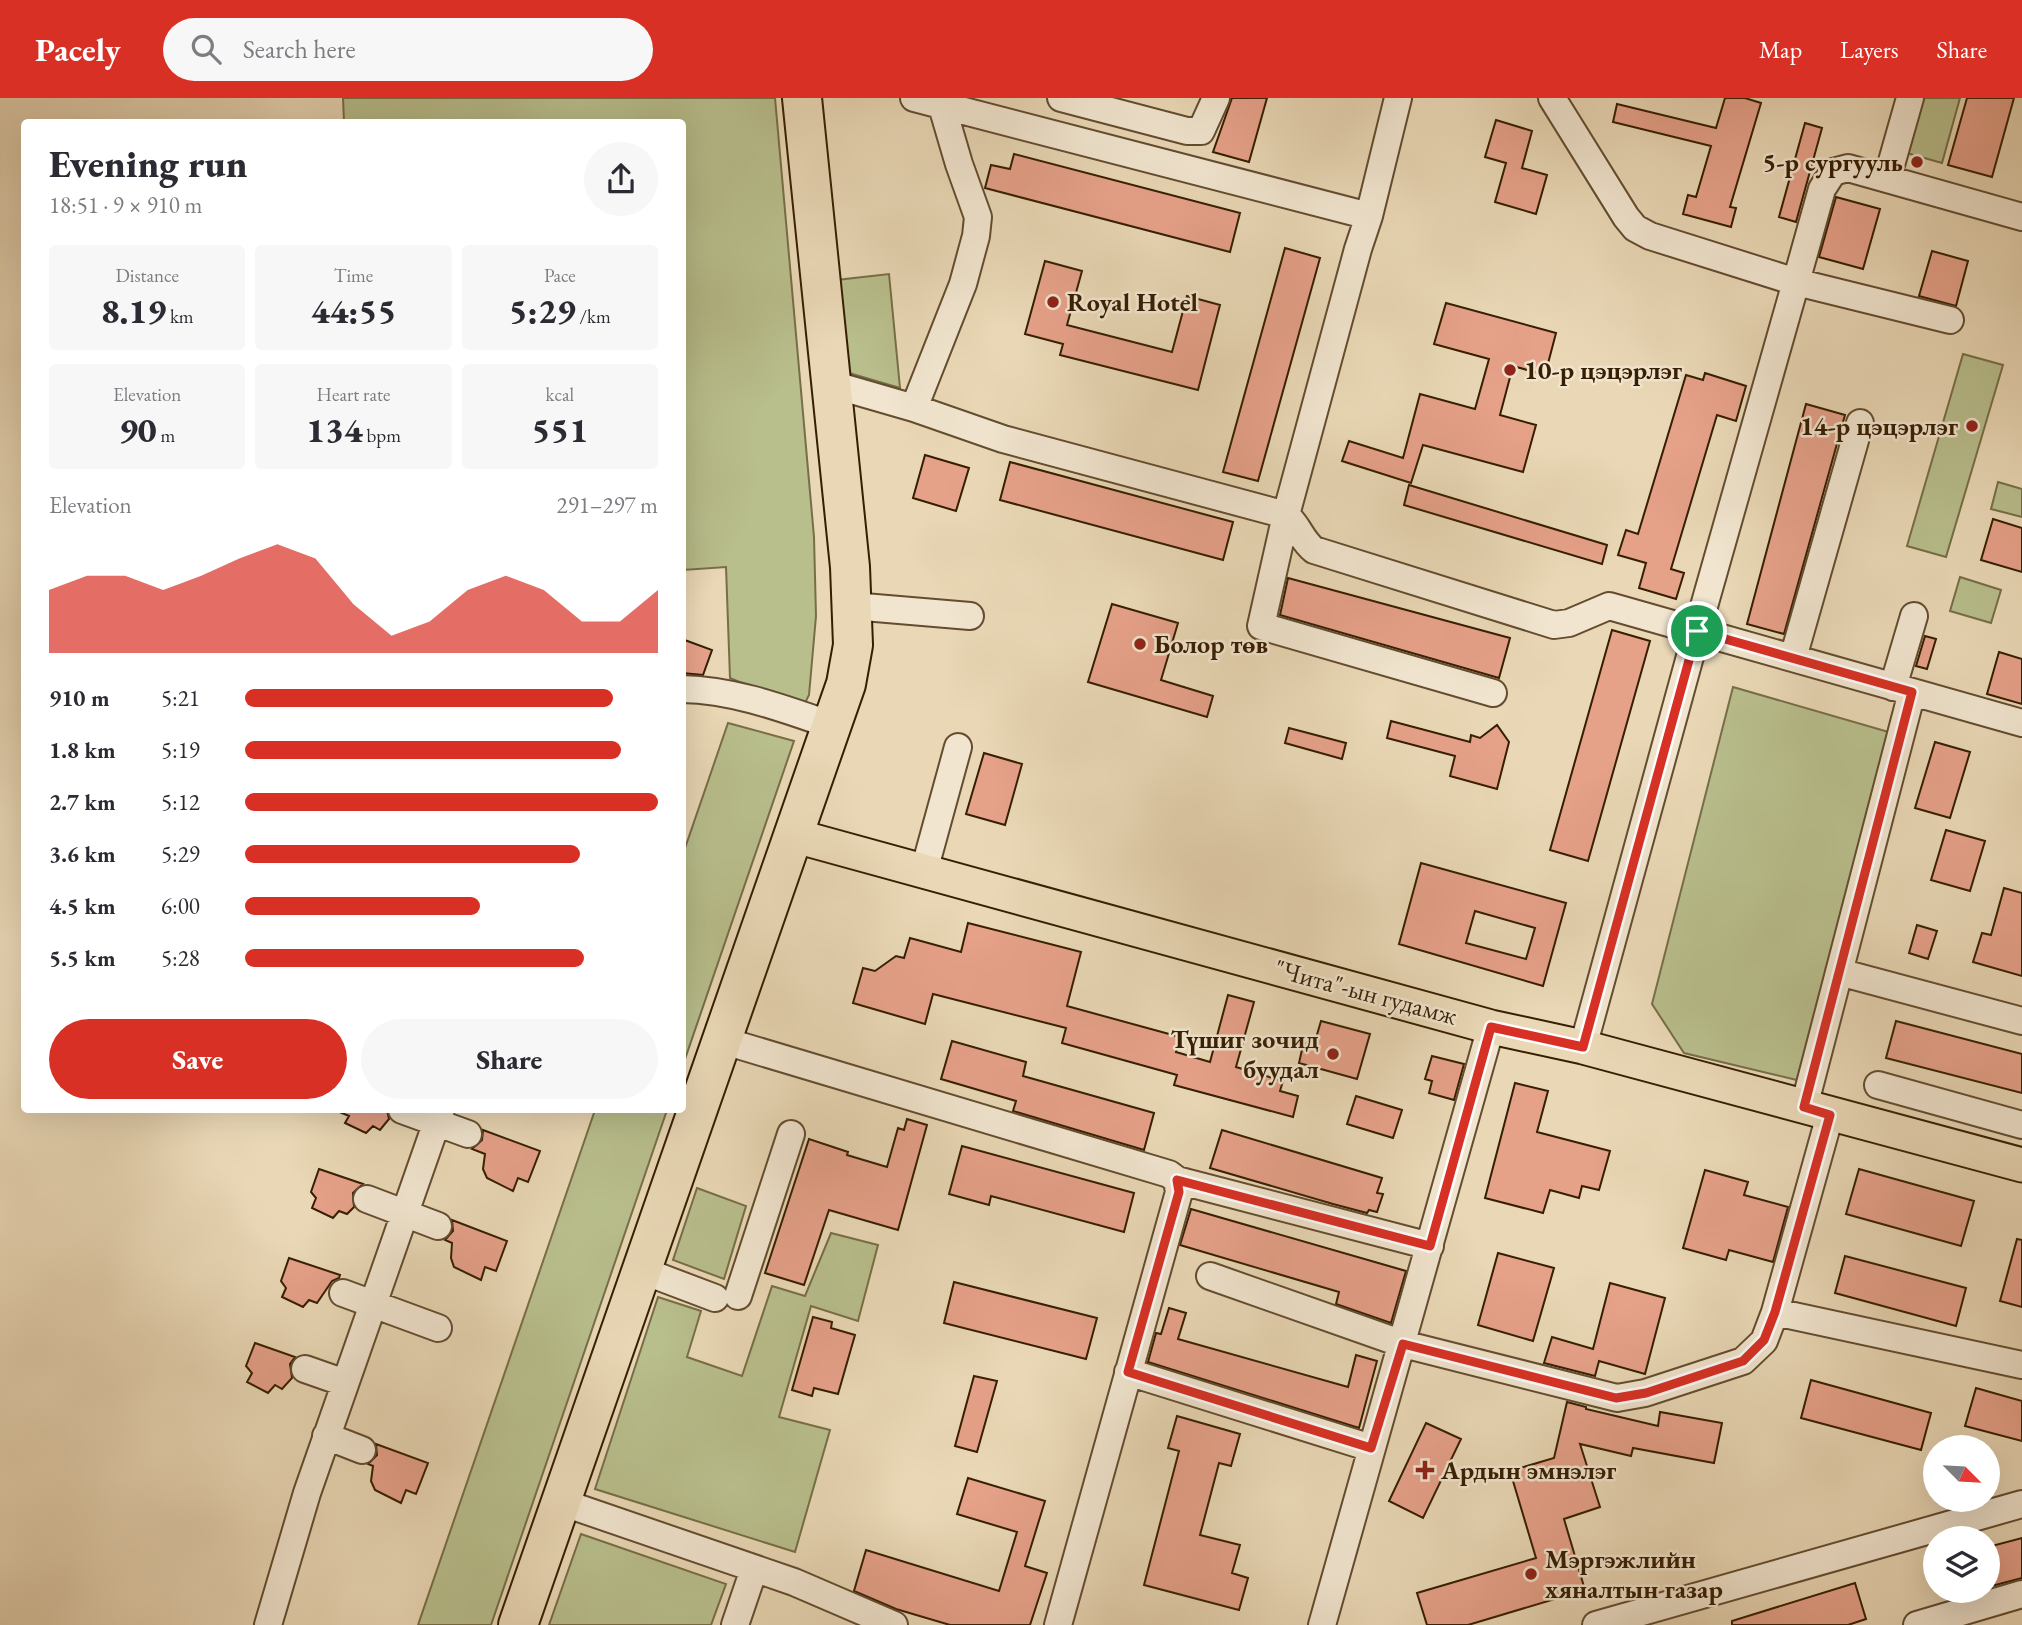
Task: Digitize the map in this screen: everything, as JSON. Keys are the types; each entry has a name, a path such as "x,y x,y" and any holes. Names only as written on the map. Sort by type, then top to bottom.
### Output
{"highway":[{"path":"518,1625 846,684 853,645 852,606 802,98"}],"main road":[{"name":"\"Чита\"-ын гудамж","path":"792,835 926,878 2022,1163"}],"street":[{"path":"914,98 1369,216"},
{"path":"1061,98 1186,131 1202,131 1216,98"},
{"path":"1552,98 1635,228 1650,236 1796,282 1950,320"},
{"path":"1887,179 1910,98"},
{"path":"1395,101 1369,216 1286,515 1262,626 1493,694"},
{"path":"914,408 963,284 976,236 978,216 942,106"},
{"path":"1583,1047 1822,189 1833,172 1848,168 2022,217"},
{"path":"831,384 914,408 1003,439 1286,515 1298,526 1304,542 1314,550 1554,625 1569,623 1609,606 2022,723"},
{"path":"1793,659 1860,423"},
{"path":"852,606 970,616"},
{"path":"1210,1276 1403,1344 1616,1398 1646,1393 1743,1361 1764,1340 1775,1312 1817,1111 1839,972 1907,691 1914,617"},
{"path":"686,689 750,698 831,724"},
{"path":"926,878 958,747"},
{"path":"1839,972 2022,1021"},
{"path":"1322,1625 1491,1027"},
{"path":"721,1040 1169,1174 1177,1180 1430,1246"},
{"path":"1878,1086 2022,1125"},
{"path":"420,1113 439,1116 468,1134"},
{"path":"268,1625 326,1436 439,1116"},
{"path":"641,1270 726,1297 791,1135"},
{"path":"1058,1625 1179,1192 1177,1180"},
{"path":"367,1199 438,1226"},
{"path":"342,1293 438,1328"},
{"path":"1775,1312 2022,1365"},
{"path":"305,1369 345,1383"},
{"path":"1128,1372 1371,1448"},
{"path":"326,1436 362,1450"},
{"path":"561,1502 754,1569 894,1625"},
{"path":"1597,1625 2022,1504"},
{"path":"735,1625 754,1569"},
{"path":"1917,1625 2022,1594"}],"green space":[{"path":"343,98 775,98 814,537 816,616 809,695 802,709 730,678 726,567 686,570 686,119 344,119"},
{"path":"1918,98 1960,98 1942,163 1903,152"},
{"path":"889,274 900,388 849,373 837,280"},
{"path":"1963,354 2003,365 1946,557 1907,546"},
{"path":"1998,482 2022,489 2022,517 1991,509"},
{"path":"1960,577 2001,590 1991,623 1950,611"},
{"path":"1733,687 1892,733 1801,1081 1684,1053 1652,1004"},
{"path":"728,723 794,741 686,1056 686,845"},
{"path":"594,1113 666,1113 491,1625 418,1625"},
{"path":"697,1188 746,1206 724,1279 673,1260"},
{"path":"831,1233 878,1245 858,1321 811,1306 779,1417 830,1430 795,1552 595,1489 658,1297 701,1311 687,1357 742,1376 772,1286 805,1296"},
{"path":"581,1534 726,1584 711,1625 549,1625"}],"building":[{"path":"1232,98 1267,98 1249,162 1213,152"},
{"path":"1725,98 1745,98 1761,103 1730,207 1736,208 1731,227 1683,214 1688,195 1696,197 1711,146 1613,122 1617,104 1716,128"},
{"path":"1967,98 2014,98 1992,177 1948,165"},
{"path":"1496,120 1532,131 1522,168 1547,175 1536,214 1495,202 1506,163 1485,157"},
{"path":"1805,123 1822,128 1796,222 1779,217"},
{"path":"1014,154 1240,213 1230,252 985,188 991,165 1010,169"},
{"path":"1836,197 1880,209 1863,269 1819,257"},
{"path":"1285,248 1320,258 1258,481 1223,472"},
{"path":"1932,251 1968,261 1956,306 1919,296"},
{"path":"1045,261 1082,271 1067,325 1172,352 1187,296 1220,305 1198,390 1060,355 1063,344 1025,334"},
{"path":"1446,303 1556,333 1545,375 1513,366 1500,415 1536,425 1523,472 1423,445 1411,483 1342,461 1349,441 1403,458 1420,394 1475,409 1489,359 1434,344"},
{"path":"1705,373 1746,386 1736,421 1717,415 1671,569 1684,573 1676,599 1639,588 1646,563 1618,555 1626,530 1638,534 1686,375 1703,380"},
{"path":"1806,404 1845,415 1784,634 1747,624"},
{"path":"925,455 969,468 956,511 913,498"},
{"path":"1010,462 1233,522 1223,560 1000,500"},
{"path":"1409,485 1607,545 1602,564 1404,505"},
{"path":"1993,519 2022,528 2022,572 1981,560"},
{"path":"1288,578 1510,638 1499,678 1280,615"},
{"name":"Болор төв","path":"1112,604 1178,623 1161,680 1213,696 1207,717 1088,682"},
{"path":"1612,630 1650,641 1588,861 1550,850"},
{"path":"1925,636 1936,639 1927,669 1916,666"},
{"path":"686,640 712,650 703,675 686,673"},
{"path":"1999,652 2022,659 2022,704 1987,694"},
{"path":"1391,721 1470,742 1471,735 1480,738 1497,725 1509,742 1497,789 1450,776 1455,756 1387,738"},
{"path":"1289,728 1346,743 1342,759 1285,743"},
{"path":"1935,742 1970,752 1950,818 1915,808"},
{"path":"984,753 1022,764 1005,825 966,814"},
{"path":"1946,830 1985,841 1970,891 1931,880"},
{"path":"1421,863 1566,903 1543,986 1399,944","holes":["1475,911 1535,928 1526,959 1466,943"]},
{"path":"2004,888 2022,893 2022,976 1973,962 1982,933 1991,935"},
{"path":"968,923 1081,952 1067,1006 1180,1037 1176,1052 1210,1062 1228,995 1254,1002 1236,1067 1283,1081 1280,1091 1298,1096 1293,1117 1174,1085 1177,1075 1062,1043 1066,1028 933,994 925,1024 853,1003 863,968 875,971 896,956 904,958 910,938 961,952"},
{"path":"1917,925 1937,931 1928,959 1909,953"},
{"name":"Түшиг зочид буудал","path":"1321,1021 1370,1034 1357,1079 1299,1063 1303,1045 1316,1038"},
{"path":"1896,1021 2022,1054 2022,1093 1886,1058"},
{"path":"952,1041 1026,1062 1023,1076 1154,1113 1144,1150 1013,1111 1016,1101 941,1079"},
{"path":"1432,1056 1464,1064 1454,1100 1429,1093 1432,1081 1425,1079"},
{"path":"1515,1083 1548,1091 1537,1132 1610,1151 1599,1190 1582,1186 1579,1198 1550,1190 1543,1213 1485,1198"},
{"path":"1356,1096 1402,1110 1393,1138 1347,1124"},
{"path":"342,1113 388,1113 389,1119 380,1130 373,1126 366,1133 345,1123 349,1116"},
{"path":"907,1119 927,1125 898,1230 829,1210 804,1285 765,1273 809,1139 848,1152 847,1155 887,1167 898,1128 904,1130"},
{"path":"483,1130 540,1151 528,1182 518,1178 513,1191 487,1178 483,1169 485,1154 472,1149 482,1140"},
{"path":"1222,1130 1382,1178 1377,1193 1383,1194 1377,1212 1369,1210 1367,1213 1210,1168"},
{"path":"962,1146 1134,1193 1124,1232 991,1196 989,1205 949,1194"},
{"path":"319,1169 363,1184 353,1193 354,1207 347,1214 339,1211 333,1218 312,1208 316,1198 311,1192"},
{"path":"1859,1169 1974,1201 1961,1246 1846,1214"},
{"path":"1705,1170 1748,1182 1744,1195 1788,1207 1773,1262 1729,1250 1726,1260 1683,1248"},
{"path":"1191,1209 1406,1271 1391,1323 1336,1304 1339,1292 1180,1245"},
{"path":"452,1220 507,1241 496,1271 485,1267 481,1280 454,1267 451,1258 452,1243 445,1240 453,1231"},
{"path":"2017,1239 2022,1240 2022,1307 2000,1301"},
{"path":"1498,1253 1554,1268 1533,1341 1478,1325"},
{"path":"1845,1256 1966,1288 1956,1326 1835,1293"},
{"path":"289,1258 340,1275 339,1278 332,1281 317,1303 309,1300 303,1307 282,1297 286,1288 281,1281"},
{"path":"954,1282 1097,1318 1086,1359 944,1323"},
{"path":"1610,1283 1665,1298 1645,1374 1599,1361 1595,1376 1544,1363 1552,1337 1593,1349"},
{"path":"1169,1308 1186,1313 1178,1339 1348,1387 1356,1355 1377,1361 1359,1428 1148,1362 1156,1333 1161,1334"},
{"path":"813,1317 832,1322 831,1328 855,1335 838,1394 814,1388 812,1396 792,1390"},
{"path":"255,1343 295,1357 290,1364 292,1378 282,1389 275,1385 268,1393 247,1382 252,1373 246,1366"},
{"path":"974,1376 997,1381 977,1452 955,1446"},
{"path":"1811,1380 1931,1413 1921,1450 1801,1418"},
{"path":"1976,1388 2022,1401 2022,1441 1965,1426"},
{"path":"1567,1402 1658,1426 1660,1412 1722,1423 1714,1463 1633,1448 1631,1456 1580,1444 1600,1507 1564,1519 1585,1590 1468,1625 1427,1625 1417,1593 1536,1558 1510,1471 1554,1458"},
{"path":"1177,1416 1240,1434 1231,1466 1219,1463 1200,1535 1240,1545 1232,1573 1248,1578 1239,1610 1144,1585 1179,1451 1168,1448"},
{"name":"Ардын эмнэлэг","path":"1426,1423 1461,1439 1423,1518 1389,1501"},
{"path":"376,1444 428,1463 416,1494 406,1490 401,1503 375,1490 371,1481 373,1466 368,1464 377,1455"},
{"path":"968,1478 1045,1501 1025,1566 1047,1573 1030,1625 950,1625 896,1609 854,1591 866,1550 999,1591 1017,1532 957,1514"},
{"path":"2022,1538 2022,1578 2000,1584 2000,1544"},
{"path":"1855,1583 1866,1619 1848,1625 1732,1625 1732,1621"}],"place":[{"name":"5-р сургууль","path":"1917,162"},
{"name":"Royal Hotel","path":"1053,302"},
{"name":"10-р цэцэрлэг","path":"1510,370"},
{"name":"14-р цэцэрлэг","path":"1972,426"},
{"name":"Болор төв","path":"1140,644"},
{"name":"Түшиг зочид буудал","path":"1333,1054"},
{"name":"Ардын эмнэлэг","path":"1425,1470"},
{"name":"Мэргэжлийн хяналтын газар","path":"1531,1574"}],"route":[{"path":"1697,631 1912,692 1804,1107 1830,1115 1775,1312 1764,1340 1743,1361 1646,1393 1616,1398 1403,1344 1371,1448 1128,1372 1179,1192 1177,1180 1430,1246 1491,1027 1583,1047 1697,631"}]}
